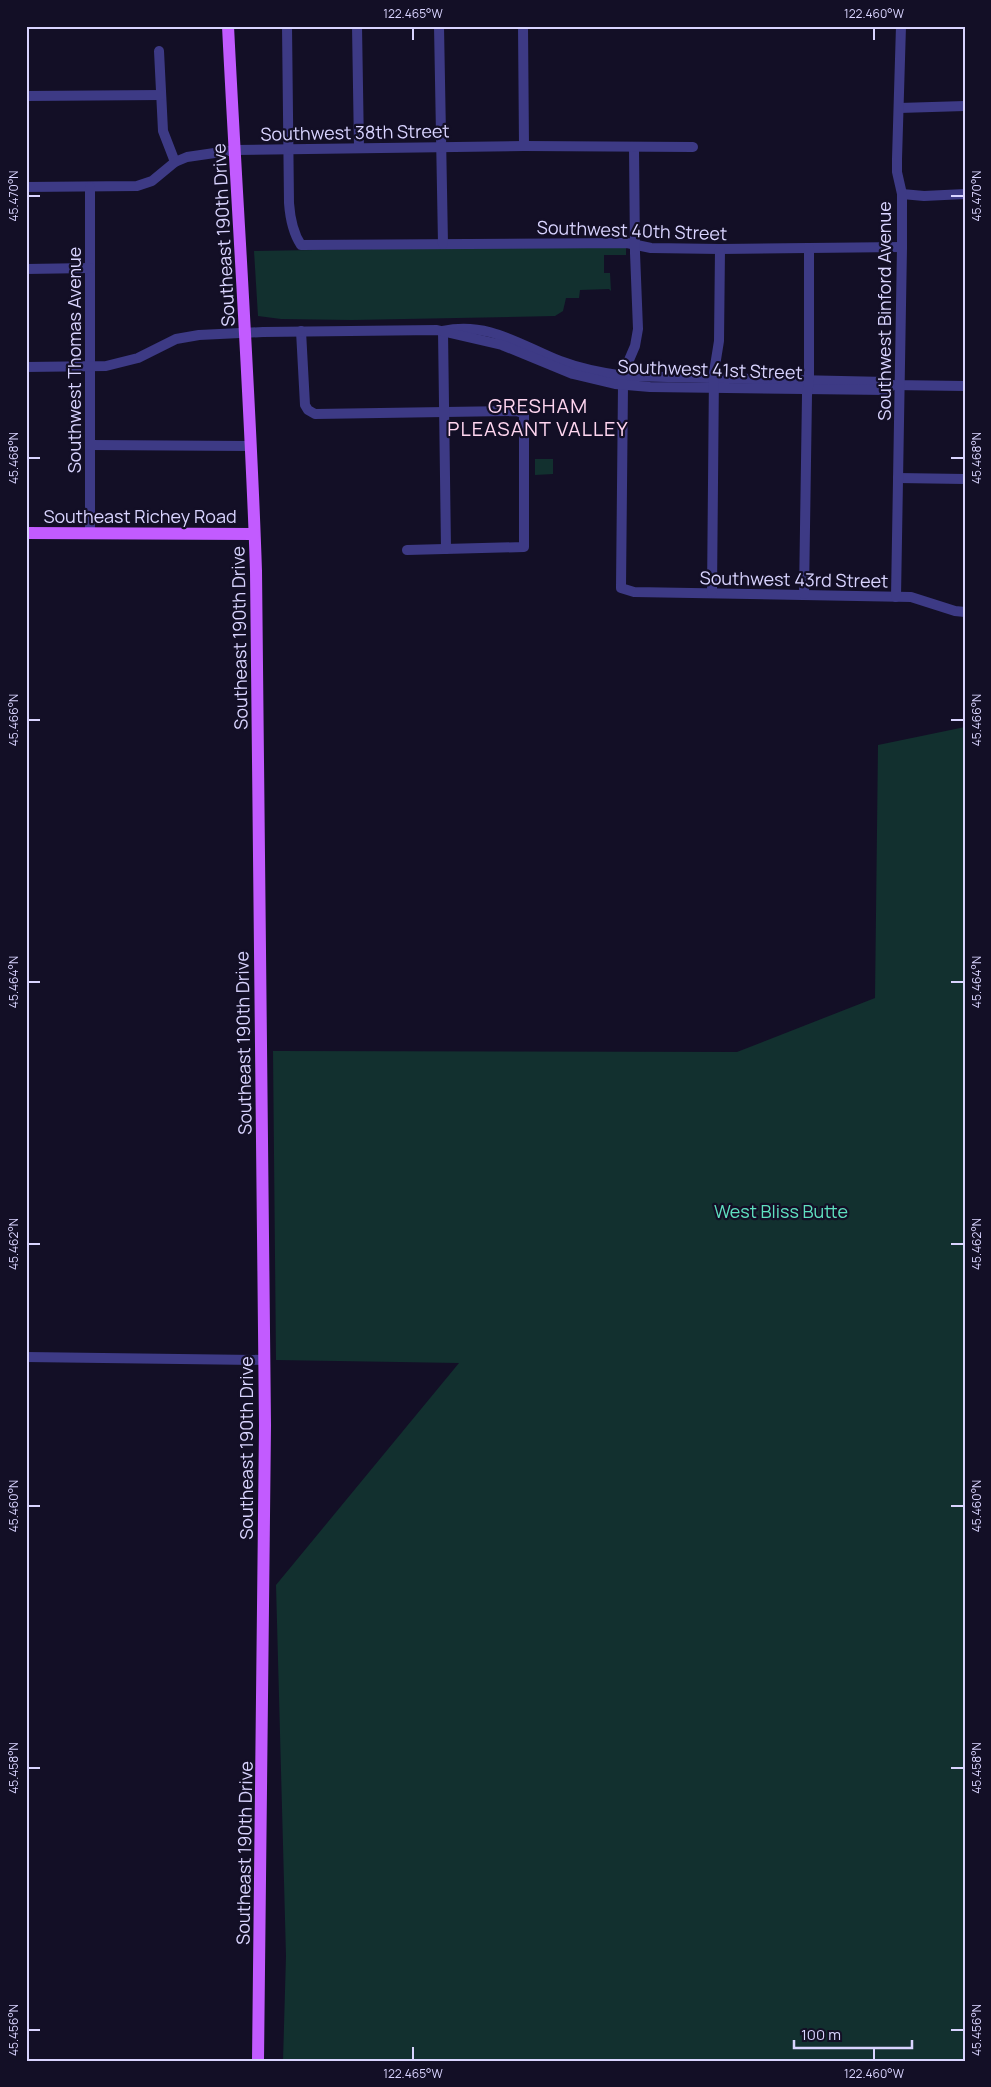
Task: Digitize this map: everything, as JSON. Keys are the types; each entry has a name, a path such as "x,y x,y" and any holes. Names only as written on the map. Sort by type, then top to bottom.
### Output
{"main road":[{"name":"Southeast 190th Drive","path":"228,26 246,332 254,534 264,1360 263,1702 258,2061"},
{"name":"Southeast Richey Road","path":"26,533 254,534"}],"street":[{"path":"287,26 288,149"},
{"path":"358,26 359,148"},
{"path":"439,26 443,244"},
{"path":"523,26 524,146"},
{"name":"Southwest Binford Avenue","path":"896,597 898,478 896,385 902,247 902,194 897,172 901,26"},
{"path":"159,50 163,131 175,162"},
{"path":"26,96 161,95"},
{"path":"899,108 965,106"},
{"name":"Southwest 38th Street","path":"26,187 137,186 152,181 175,162 201,153 235,150 524,146 693,147"},
{"path":"624,380 635,346 638,329 634,147"},
{"name":"Southwest 40th Street","path":"288,149 291,219 297,240 301,245 627,243 651,248 902,247"},
{"name":"Southwest Thomas Avenue","path":"90,187 90,533"},
{"path":"902,194 924,196 965,194"},
{"path":"804,594 809,248"},
{"path":"712,593 714,372 719,341 720,249"},
{"path":"26,268 90,268"},
{"name":"Southwest 41st Street","path":"26,367 90,367 127,362 183,337 246,332 443,331 459,327 488,331 510,338 572,365 624,380 715,384 887,382 896,385 965,386"},
{"path":"301,331 305,405 308,410 315,414 523,412 525,416 524,547 407,550"},
{"path":"443,331 446,549"},
{"name":"Southwest 43rd Street","path":"624,380 621,588 634,592 910,597 955,611 965,612"},
{"path":"90,445 250,446"},
{"path":"898,478 965,479"},
{"path":"26,1357 264,1360"}],"green space":[{"path":"626,245 626,255 604,255 604,273 610,273 611,291 609,289 580,290 579,298 566,298 563,311 555,316 352,320 281,319 258,316 254,251"},
{"path":"535,459 553,459 553,474 535,475"},
{"name":"West Bliss Butte","path":"965,727 965,2061 283,2061 286,1956 276,1585 459,1363 276,1360 273,1051 737,1052 875,998 878,745"}],"district":[{"name":"GRESHAM PLEASANT VALLEY","path":"538,416"}]}
